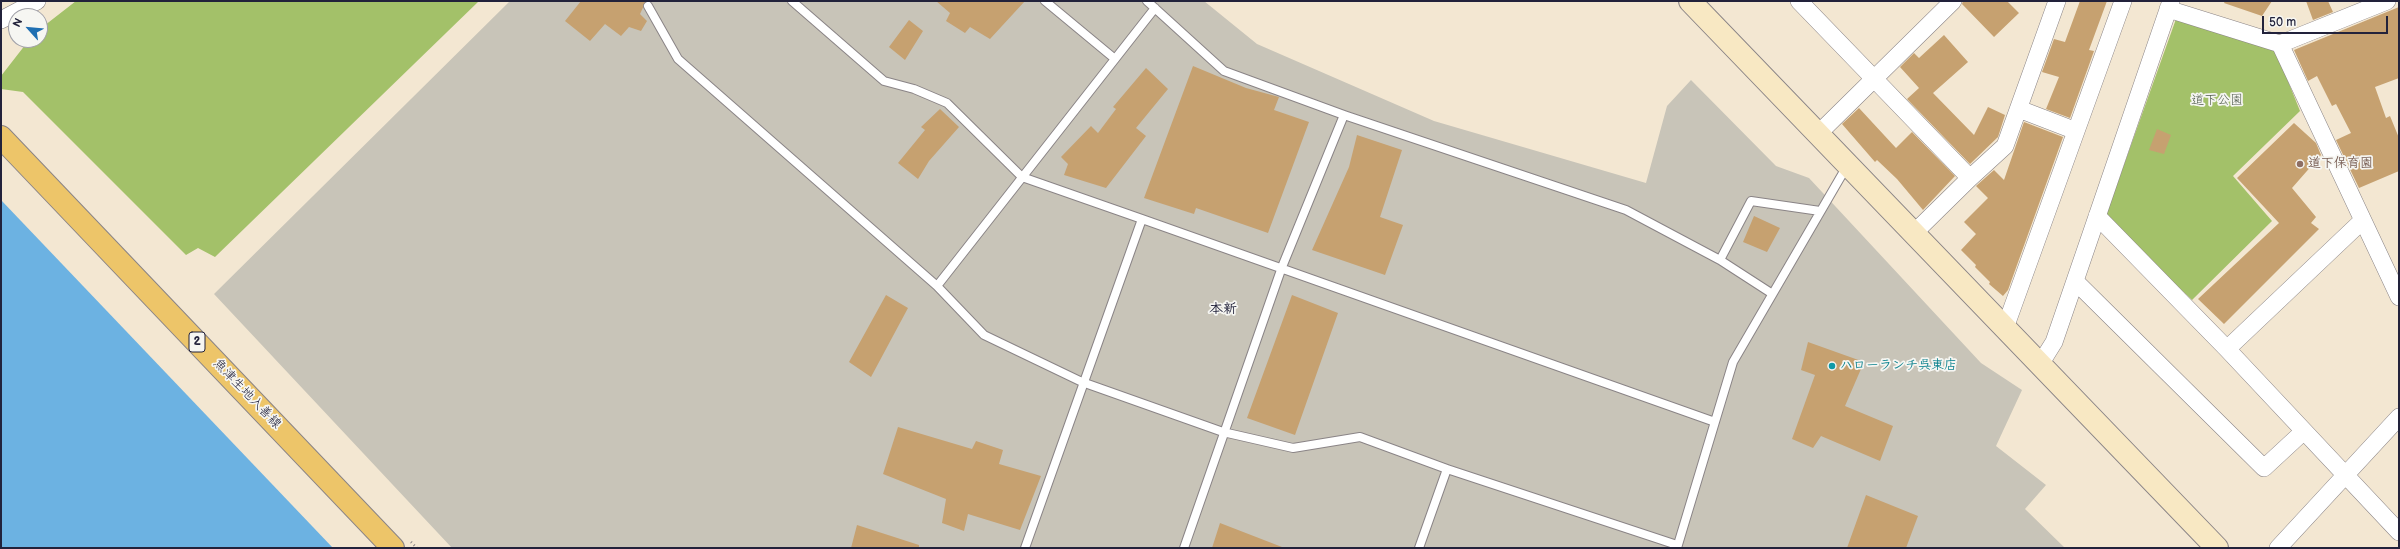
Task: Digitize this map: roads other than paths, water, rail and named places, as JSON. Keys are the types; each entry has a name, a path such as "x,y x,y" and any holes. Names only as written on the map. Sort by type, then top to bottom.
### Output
{"main road":[{"name":"魚津生地入善線","path":"1,137 393,548"}],"street":[{"path":"1,20 37,1"},
{"path":"1690,1 1847,166 2005,328 2039,366 2216,548"},
{"path":"1799,1 1970,178"},
{"path":"1818,134 1953,1"},
{"path":"1913,234 2005,146 2057,1"},
{"path":"2005,328 2123,1"},
{"path":"2039,366 2054,342 2170,5 2280,44 2387,1"},
{"path":"2280,44 2399,297"},
{"path":"2019,109 2076,131"},
{"path":"2097,216 2227,349 2399,532"},
{"path":"2227,349 2362,221"},
{"path":"2075,281 2264,468 2304,431"},
{"path":"2278,548 2399,417"}],"lane":[{"path":"792,1 884,81 914,89 946,103 1022,177 1282,267 1715,422"},
{"path":"1045,1 1115,59"},
{"path":"1147,1 1224,71 1344,115 1626,210 1720,260 1771,293"},
{"path":"648,6 678,59 937,286 984,335 1082,382 1223,432 1293,448 1360,437 1447,469 1677,547 1732,362 1771,293 1847,166"},
{"path":"937,286 1155,8"},
{"path":"1184,548 1223,432 1282,267 1344,115"},
{"path":"1720,260 1751,201 1820,211"},
{"path":"1025,548 1082,382 1142,219"},
{"path":"1419,548 1447,469"}],"water":[{"path":"1,200 333,548 1,548"}],"place":[{"name":"道下保育園","path":"2300,164"},
{"name":"ハローランチ呉東店","path":"1832,366"}],"district":[{"name":"本新","path":"1223,309"}],"park label":[{"name":"道下公園","path":"2217,101"}]}
